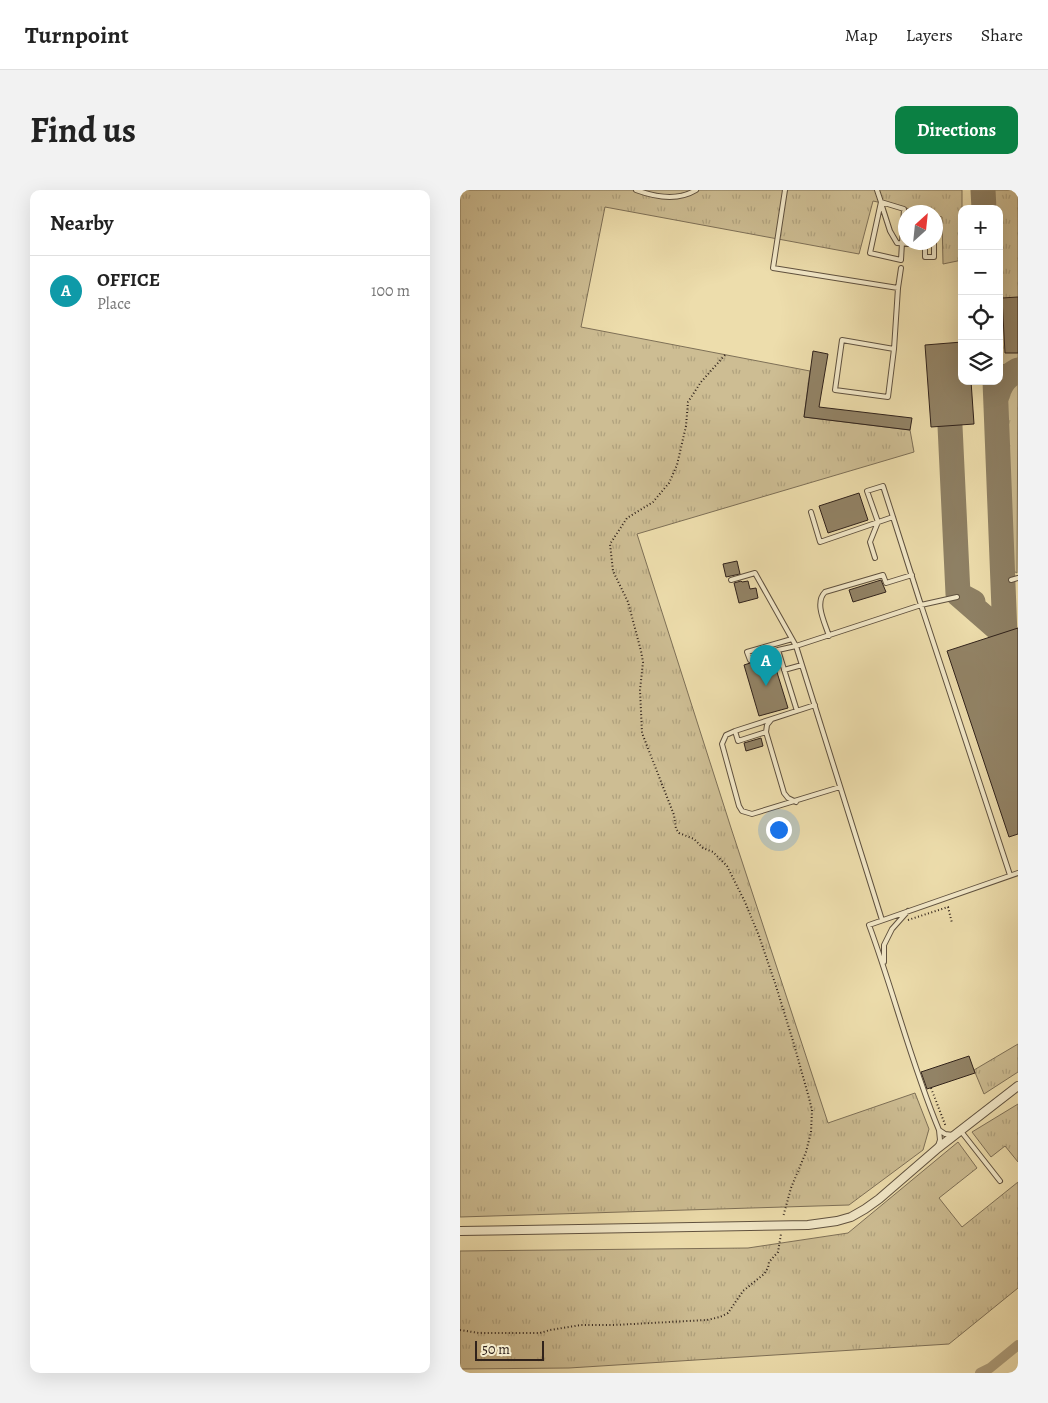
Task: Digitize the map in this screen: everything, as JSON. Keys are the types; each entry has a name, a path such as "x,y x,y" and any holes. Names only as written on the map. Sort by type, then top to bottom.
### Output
{"street":[{"path":"460,1231 782,1226 837,1221 851,1217 879,1199 954,1133 1018,1086"}],"lane":[{"path":"636,190 662,197 676,196 696,190"},
{"path":"785,190 773,268 898,288"},
{"path":"877,190 890,231 898,243"},
{"path":"880,202 898,208"},
{"path":"880,202 870,253 902,260 902,250"},
{"path":"924,250 924,256 934,258 934,250"},
{"path":"894,349 842,340 835,390 888,397 894,349 900,268"},
{"path":"875,558 870,542 878,522 867,491 883,486 1010,875"},
{"path":"811,512 820,542 893,517"},
{"path":"731,580 755,573 796,646 882,920"},
{"path":"829,636 820,604 820,597 825,592 884,575 886,583 912,575"},
{"path":"1011,580 1018,578"},
{"path":"792,639 747,652 750,660 922,605 957,597"},
{"path":"778,650 797,711"},
{"path":"784,670 802,666"},
{"path":"815,705 726,735 722,744 738,806 742,811 752,814 840,787"},
{"path":"772,719 766,725 766,732 784,793 788,798 796,802"},
{"path":"735,731 738,741 766,732"},
{"path":"938,1148 940,1140 939,1130 922,1090 884,964 869,925 1018,873"},
{"path":"884,964 884,945 892,929 908,911"},
{"path":"939,1130 944,1134 954,1133 1000,1181"}],"path":[{"path":"460,1330 479,1333 540,1333 581,1326 707,1320 720,1317 732,1310 743,1291 759,1279 768,1268 769,1262 778,1252 782,1226 792,1188 799,1173 811,1132 812,1110 794,1041 759,936 727,866 713,852 703,848 694,839 679,833 676,829 674,815 658,778 655,763 646,747 642,733 640,690 643,662 641,651 628,602 613,571 610,554 610,544 627,518 653,502 669,484 677,464 686,426 688,402 701,382 725,355"},
{"path":"903,922 948,908 952,923"},
{"path":"931,1088 954,1133"}],"green space":[{"path":"460,190 962,190 962,205 958,205 958,261 943,264 943,205 898,206 873,201 859,254 605,207 581,327 810,371 804,417 910,430 914,452 637,534 828,1123 915,1093 929,1129 923,1150 849,1205 460,1217"},
{"path":"987,190 1018,190 1018,363 1003,365 1003,205 988,205"},
{"path":"1018,378 1017,573 1008,568 1002,402 1004,402 1004,395 1008,395 1007,387 1010,387 1011,381 1017,381"},
{"path":"1018,1044 1018,1072 984,1094 974,1070"},
{"path":"1018,1104 1018,1162 1005,1146 991,1157 972,1132"},
{"path":"958,1142 977,1168 939,1198 962,1227 1018,1182 1018,1288 949,1344 569,1368 460,1369 460,1251 748,1248 848,1233"}],"building":[{"path":"1018,297 1018,353 1005,353 1003,298"},
{"path":"958,342 958,385 971,385 974,424 931,427 925,345"},
{"path":"813,351 828,354 819,407 912,418 910,430 804,417"},
{"path":"859,493 868,520 828,533 819,506"},
{"path":"737,561 740,574 726,577 723,564"},
{"path":"881,580 886,592 853,602 849,590"},
{"path":"748,581 750,589 756,588 758,598 739,603 734,583"},
{"path":"1018,628 1018,834 1009,837 947,651"},
{"path":"772,656 788,708 759,716 744,665"},
{"path":"761,738 763,746 746,751 744,743"},
{"path":"969,1056 975,1073 927,1089 921,1072"}],"waterway":[{"path":"980,1373 990,1368 1018,1345"}],"taxiway":[{"path":"983,190 984,205"},
{"path":"996,399 999,389 1004,382 1018,370"},
{"path":"958,594 1005,635 995,385"},
{"path":"950,426 958,594 973,602"}],"place":[{"name":"OFFICE","path":"766,686"}]}
